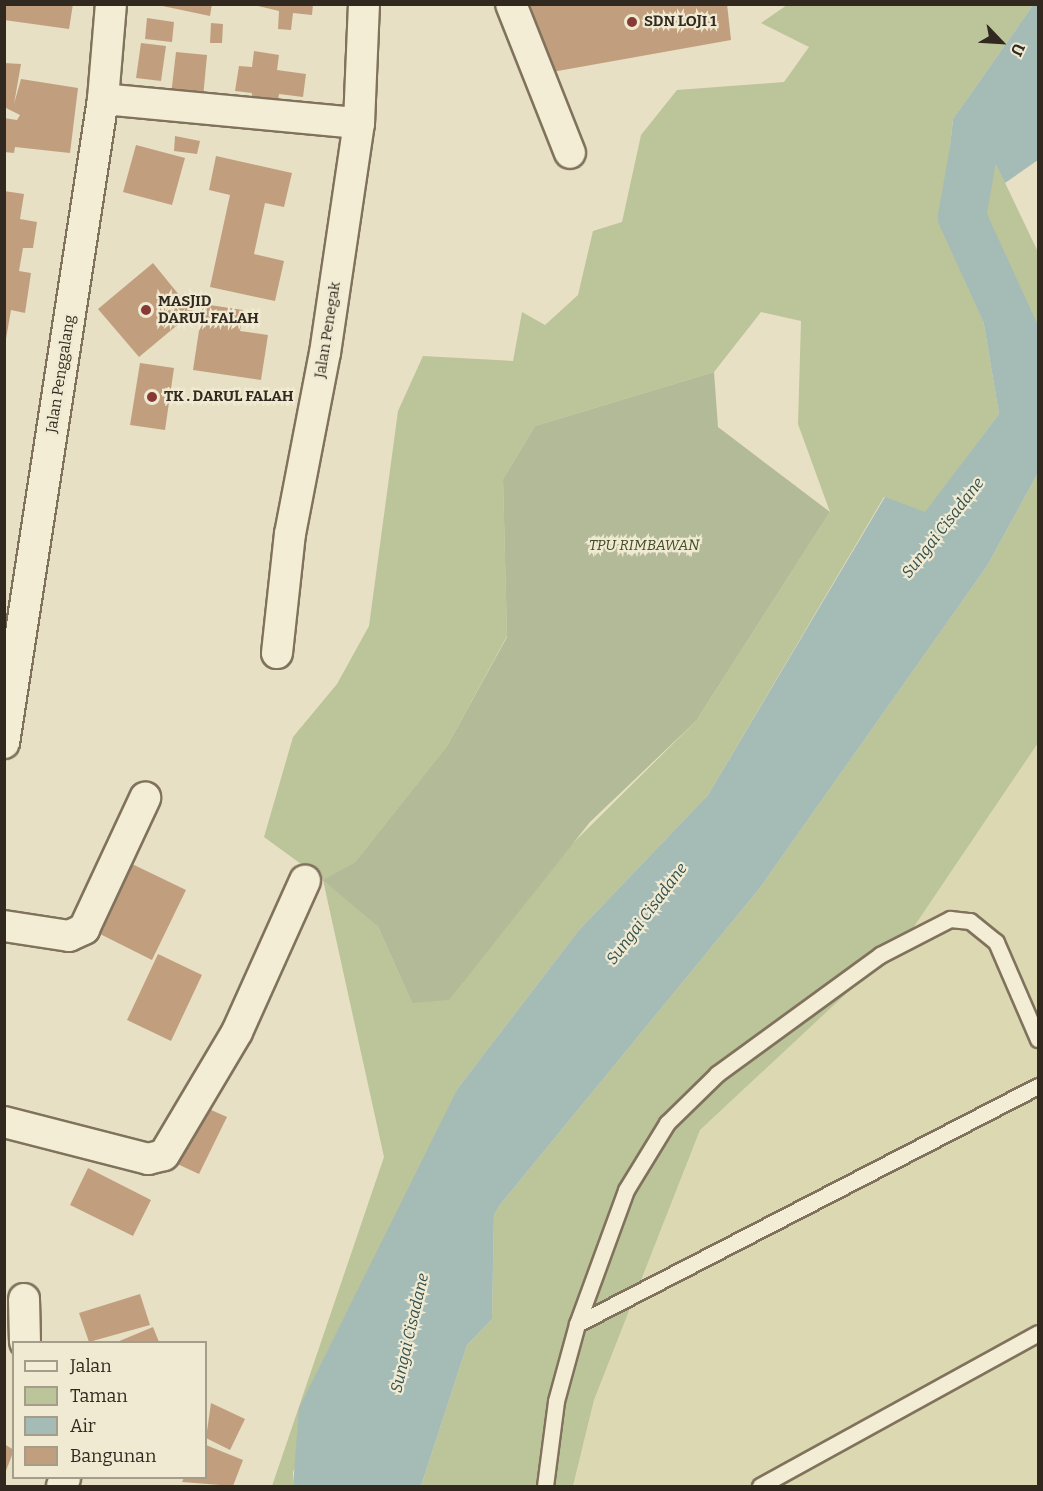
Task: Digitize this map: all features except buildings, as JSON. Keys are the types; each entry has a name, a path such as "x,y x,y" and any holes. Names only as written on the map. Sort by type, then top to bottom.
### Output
{"street":[{"name":"Jalan Penggalang","path":"4,743 103,99 111,4"},
{"name":"Jalan Penegak","path":"277,653 290,534 325,353 359,123 364,4"},
{"path":"511,4 570,153"},
{"path":"103,99 359,123"},
{"path":"4,926 69,936 84,929 145,798"},
{"path":"4,1122 148,1159 164,1155 237,1032 305,881"},
{"path":"24,1299 25,1341"}],"lane":[{"path":"545,1486 556,1401 577,1324 626,1190 667,1123 733,1060 880,955 936,922 970,921 1004,954 1038,1040"},
{"path":"577,1324 1038,1086"},
{"path":"760,1486 1038,1333"}],"shaded area":[{"path":"1038,743 1038,1486 573,1486 594,1400 700,1130 907,937"}],"green space":[{"path":"787,5 1033,5 953,119 945,195 980,301 999,414 925,513 884,497 708,795 579,930 458,1088 293,1472 293,1486 272,1486 384,1157 323,880 264,837 293,737 337,684 369,626 398,411 423,356 513,361 522,312 545,325 578,295 593,231 622,222 641,135 677,90 784,82 809,47 761,23","holes":["761,312 801,321 798,424 830,512 696,721 412,1003 378,927 324,880 355,862 447,746 507,636 503,479 535,426 714,372"]},
{"path":"978,126 1038,252 1038,383 962,217"},
{"name":"TPU RIMBAWAN","path":"714,372 718,427 830,512 696,721 590,822 449,1000 412,1003 378,927 323,880 355,862 447,746 507,637 503,479 535,426"},
{"path":"1038,473 1038,743 907,937 700,1130 594,1400 573,1486 421,1486 467,1345 492,1319 494,1215 499,1206 759,889 987,566"}],"water":[{"path":"1033,5 1038,5 1038,160 1005,183 978,127 962,217 1038,383 1038,473 987,566 759,889 499,1206 494,1215 492,1319 467,1345 421,1486 293,1486 299,1408 458,1088 579,930 708,795 885,497 925,512 999,414 980,301 945,195 953,119"}],"waterway":[{"name":"Sungai Cisadane","path":"1038,88 978,126 962,217 1038,383"}],"place":[{"name":"SDN LOJI 1","path":"632,22"},
{"name":"MASJID DARUL FALAH","path":"146,310"},
{"name":"TK . DARUL FALAH","path":"152,397"}]}
